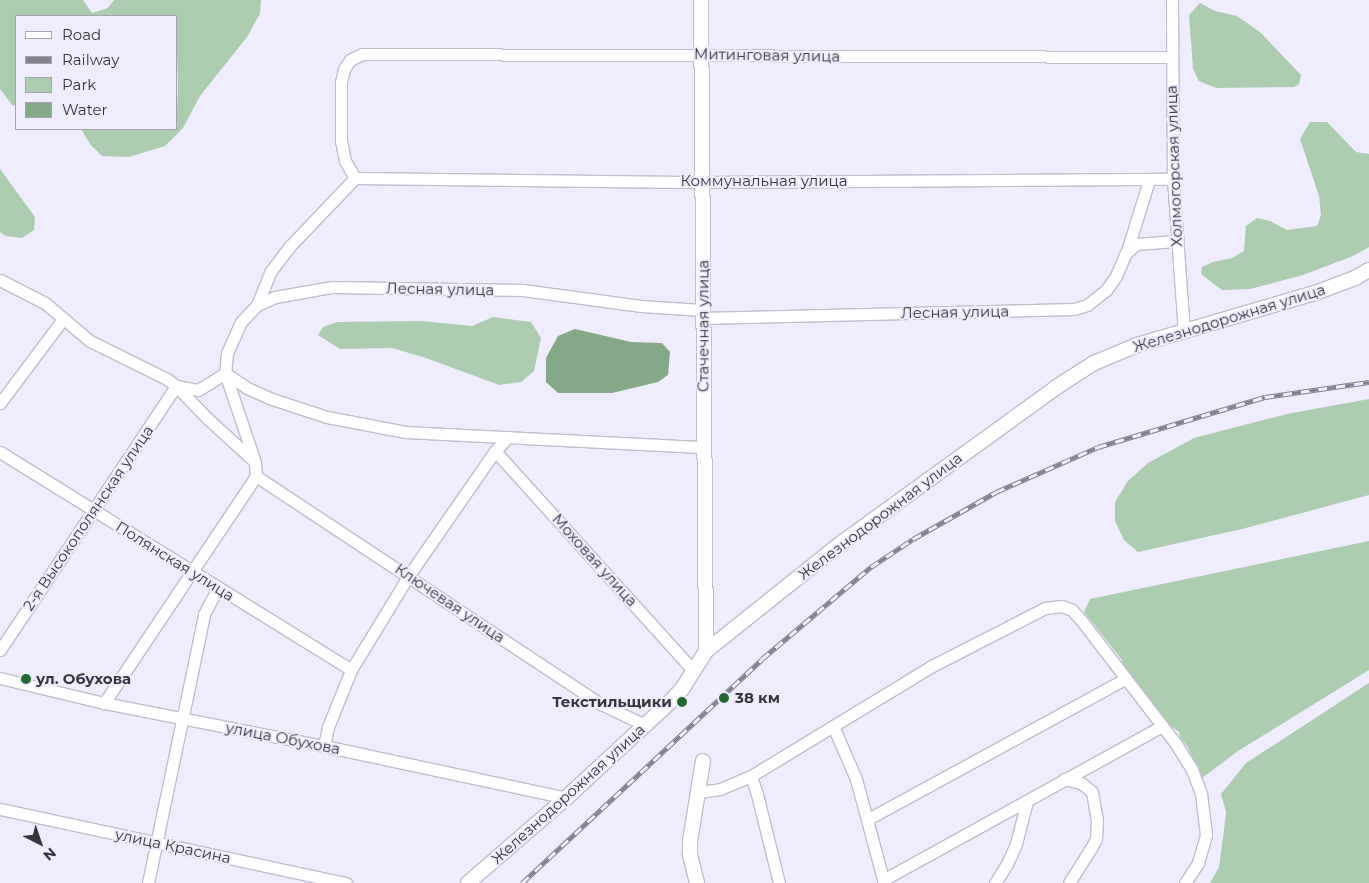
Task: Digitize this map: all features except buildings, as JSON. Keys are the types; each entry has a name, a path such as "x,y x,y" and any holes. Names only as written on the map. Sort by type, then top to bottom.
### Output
{"street":[{"name":"Стачечная улица","path":"701,0 704,182 702,314 706,652"},
{"name":"Холмогорская улица","path":"1172,0 1173,180 1184,331"},
{"name":"Митинговая улица","path":"355,178 345,161 341,141 341,82 347,65 362,54 1172,57"},
{"name":"Коммунальная улица","path":"355,178 704,182 1173,180"},
{"path":"257,305 271,271 289,246 355,178"},
{"name":"Лесная улица","path":"256,476 255,462 225,373 226,353 241,322 257,305 275,296 332,288 523,290 702,314 1074,309 1087,305 1106,290 1116,276 1126,253 1149,180"},
{"path":"1126,253 1136,244 1176,241"},
{"name":"Железнодорожная улица","path":"468,883 566,798 645,725 682,689 706,652 844,541 1055,388 1094,363 1137,345 1239,317 1315,293 1355,278 1369,270"},
{"path":"0,280 45,303 90,341 167,379 255,462"},
{"path":"0,403 63,319"},
{"path":"176,386 198,390 225,373 247,388 269,398 328,417 406,432 705,447"},
{"name":"2-я Высокополянская улица","path":"0,650 176,386"},
{"path":"324,746 328,727 351,670 409,575 496,451 508,437"},
{"name":"Моховая улица","path":"496,451 694,671"},
{"name":"Полянская улица","path":"0,452 351,670"},
{"path":"104,703 256,476"},
{"name":"Ключевая улица","path":"256,476 409,575 601,704 645,725"},
{"path":"148,883 204,614 218,588"},
{"path":"698,792 720,788 750,776 930,667 1045,608 1062,606 1072,610 1081,620 1162,726 1192,770 1204,810 1206,834 1198,863 1186,883"},
{"name":"улица Обухова","path":"0,678 104,703 324,746 566,798"},
{"path":"868,819 1125,679"},
{"path":"833,726 856,779 884,882 1162,726"},
{"path":"697,883 690,854 690,841 703,760"},
{"path":"750,776 757,794 779,883"},
{"path":"1064,780 1081,783 1092,792 1097,821 1096,839 1092,848 1069,883"},
{"path":"995,883 1007,864 1016,844 1027,801"},
{"name":"улица Красина","path":"0,809 346,883"}],"green space":[{"path":"0,0 83,0 92,13 108,8 114,0 261,0 260,14 247,37 200,96 183,128 165,146 129,157 102,156 90,144 82,130 178,130 178,15 15,15 15,106 12,105 0,89"},
{"path":"1200,3 1215,11 1237,16 1260,32 1301,75 1299,84 1294,87 1216,88 1199,81 1193,69 1189,15"},
{"path":"1310,122 1327,122 1356,152 1369,154 1369,247 1353,256 1303,275 1250,289 1222,290 1201,274 1202,267 1213,262 1232,258 1244,251 1246,226 1257,218 1270,221 1287,230 1317,226 1321,215 1319,196 1300,139"},
{"path":"0,169 35,217 34,230 22,238 6,236 0,232"},
{"path":"493,317 531,322 541,338 534,371 521,382 499,385 426,358 392,348 340,349 318,335 323,327 337,322 422,321 472,326"},
{"path":"1369,399 1369,495 1242,529 1138,552 1124,540 1115,521 1115,502 1128,481 1148,463 1194,438 1287,414"},
{"path":"1369,541 1369,670 1238,751 1202,778 1187,746 1180,738 1179,732 1161,719 1123,669 1122,660 1084,612 1090,599"},
{"path":"1369,683 1369,883 1210,883 1219,867 1224,830 1226,812 1221,794 1246,763"}],"water":[{"path":"575,329 631,342 662,343 670,352 668,375 658,382 612,393 558,393 546,382 546,358 558,336"}],"railway":[{"path":"522,883 762,659 871,567 913,539 996,492 1098,447 1265,397 1369,382"}],"place":[{"name":"ул. Обухова","path":"26,679"},
{"name":"38 км","path":"724,698"},
{"name":"Текстильщики","path":"682,702"}]}
